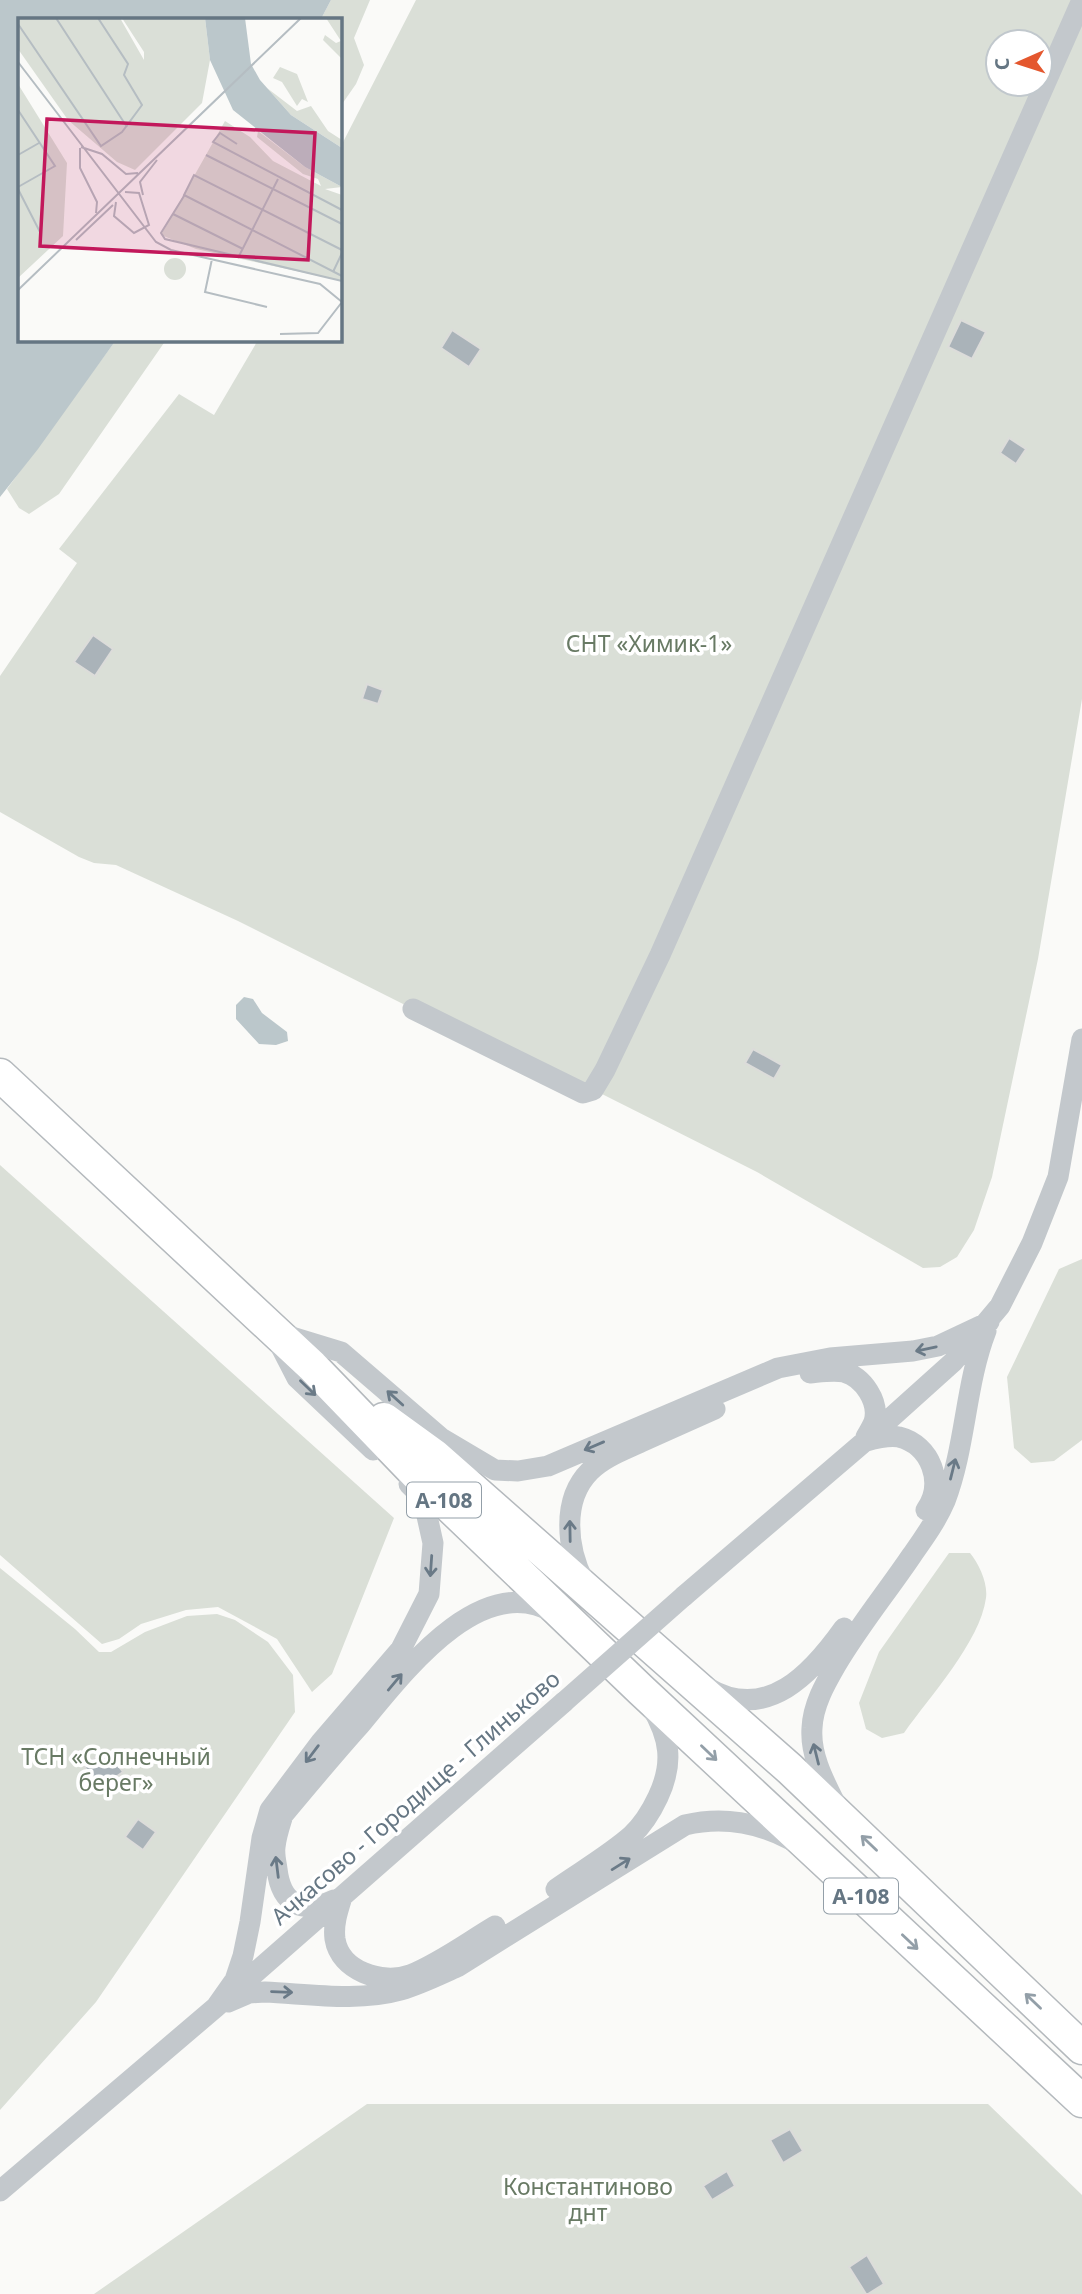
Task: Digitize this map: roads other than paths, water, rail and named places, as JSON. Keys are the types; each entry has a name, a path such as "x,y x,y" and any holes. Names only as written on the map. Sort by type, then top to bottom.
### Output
{"highway":[{"name":"А-108","path":"0,1075 312,1366 419,1477 641,1690 1082,2101"},
{"name":"А-108","path":"312,1366 435,1456 842,1817 1082,2048"}],"street":[{"path":"413,1009 583,1093 593,1090 660,955 1082,0"},
{"path":"842,1817 821,1776 813,1746 812,1727 820,1692 848,1644 929,1530 945,1501 977,1353 989,1322 1012,1287 1058,1177 1082,1039"},
{"path":"273,1331 341,1352 441,1438 495,1469 518,1471 548,1466 778,1368 830,1358 913,1351 938,1346 989,1322"},
{"name":"Ачкасово - Городище - Глиньково","path":"0,2191 216,2007 684,1596 864,1442 953,1362 989,1322"},
{"path":"216,2007 235,1980 243,1956 262,1838 270,1810 321,1741 401,1649 429,1594 433,1543 423,1498 298,1378 273,1331"},
{"path":"591,1595 575,1564 570,1521 576,1492 589,1471 609,1457 784,1378 834,1371 857,1378 872,1398 875,1420 864,1442"},
{"path":"673,1668 717,1694 743,1700 775,1695 798,1682 829,1649 932,1501 934,1472 928,1457 910,1442 886,1436 864,1442"},
{"path":"342,1896 316,1908 297,1905 284,1893 278,1879 275,1847 283,1815 415,1659 468,1617 492,1607 524,1602 550,1611 580,1630"},
{"path":"342,1896 335,1917 335,1941 343,1958 370,1976 385,1978 407,1976 429,1965 548,1895 631,1836 650,1815 662,1790 669,1770 668,1746 657,1716 641,1690"},
{"path":"216,2007 248,1993 372,1996 425,1982 457,1967 685,1825 710,1819 762,1826 811,1851"}],"park label":[{"name":"СНТ «Химик-1»","path":"649,643"},
{"name":"ТСН «Солнечный берег»","path":"116,1769"},
{"name":"Константиново днт","path":"588,2199"}]}
